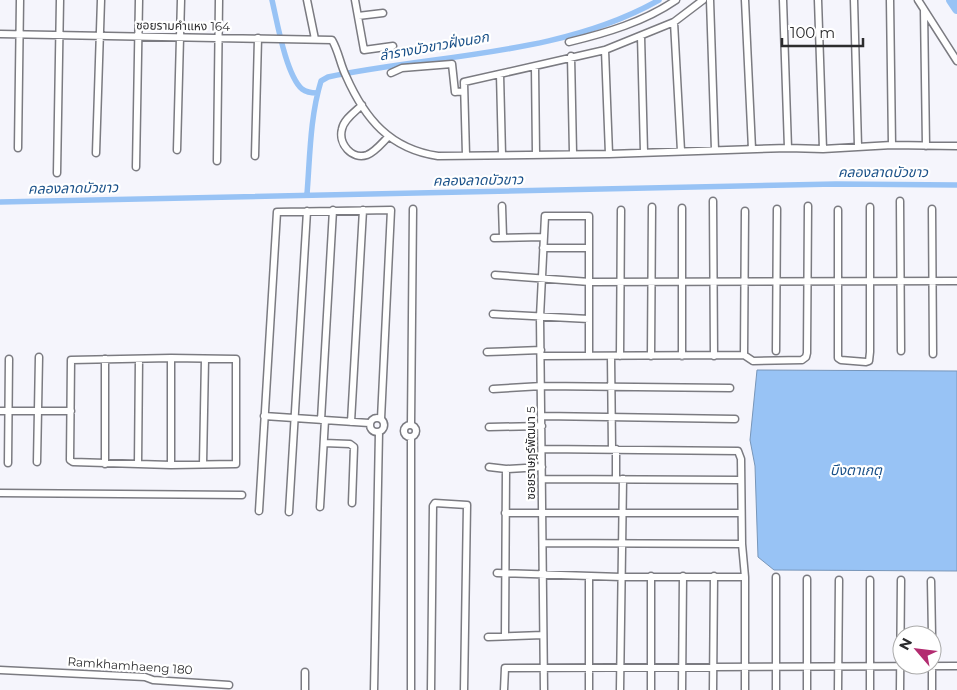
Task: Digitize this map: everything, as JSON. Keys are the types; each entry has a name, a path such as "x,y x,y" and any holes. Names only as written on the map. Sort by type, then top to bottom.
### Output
{"street":[{"path":"18,148 20,0"},
{"path":"57,172 60,0"},
{"path":"96,153 101,0"},
{"path":"136,168 139,0"},
{"path":"177,150 181,0"},
{"path":"217,161 219,0"},
{"path":"307,0 315,39"},
{"path":"355,0 364,50 393,46"},
{"path":"569,42 596,36 645,18 676,0"},
{"path":"466,155 464,82 482,76 535,67 571,56 605,50 674,22 702,0"},
{"path":"710,0 715,150"},
{"path":"745,0 752,149"},
{"path":"783,0 788,148"},
{"path":"818,0 824,149"},
{"path":"854,0 858,146"},
{"path":"890,0 892,145"},
{"path":"918,0 957,60"},
{"path":"924,10 926,146"},
{"path":"358,16 383,13"},
{"path":"674,22 681,151"},
{"name":"ซอยรามคำแหง 164","path":"0,34 332,40 339,52 344,73 362,105"},
{"path":"641,36 644,152"},
{"path":"255,156 258,38"},
{"path":"605,50 609,154"},
{"path":"571,56 573,153"},
{"path":"392,74 402,68 452,64 455,92 464,91"},
{"path":"535,67 536,154"},
{"path":"500,74 502,155"},
{"path":"388,137 373,152 365,156 356,155 347,150 342,141 342,129 347,119 362,105 388,137 420,153 438,156 609,154 788,148 824,149 892,145 957,146"},
{"path":"714,201 714,356"},
{"path":"900,201 901,351"},
{"path":"502,206 502,238"},
{"path":"488,352 611,356 714,356 744,354 753,361 805,359 808,206"},
{"path":"651,356 652,207"},
{"path":"838,210 838,358 841,360 866,362 869,361 870,352 870,207"},
{"path":"682,208 682,356"},
{"path":"776,351 777,209"},
{"path":"932,209 933,354"},
{"path":"320,507 333,210"},
{"path":"259,511 277,214 333,210 391,210 381,419 384,426 378,432 374,690"},
{"path":"351,422 363,210"},
{"path":"411,690 411,436 408,436 405,429 411,424 413,210"},
{"path":"620,356 619,282 621,210"},
{"path":"289,512 293,418 307,211"},
{"path":"744,354 745,211"},
{"name":"ซอยราษฎร์พัฒนา 5","path":"544,690 543,416 540,317 544,217 588,215 588,248"},
{"path":"494,238 543,236"},
{"path":"543,248 588,248 590,282 589,355"},
{"path":"495,275 541,280 590,282 957,281"},
{"path":"493,314 589,319"},
{"path":"611,356 611,417 622,512 620,690"},
{"path":"37,462 38,357"},
{"path":"171,358 172,465"},
{"path":"8,463 9,359"},
{"path":"105,359 105,464"},
{"path":"138,464 139,359"},
{"path":"139,359 236,359 236,464 105,464 72,462 70,460 72,360 139,359"},
{"path":"203,464 205,359"},
{"path":"493,389 542,386 730,388"},
{"path":"0,411 70,410"},
{"path":"264,416 370,423 377,418 381,419"},
{"path":"543,416 735,419"},
{"path":"370,423 371,430 378,432"},
{"path":"489,427 542,426"},
{"path":"324,443 350,444 354,447 352,503"},
{"path":"543,449 736,450 740,454 742,544 745,577 745,690"},
{"path":"489,467 506,469 542,467"},
{"path":"506,469 506,636"},
{"path":"542,479 740,480"},
{"path":"0,493 242,495"},
{"path":"431,690 433,506 436,503 467,505 464,690"},
{"path":"505,513 542,511 741,513"},
{"path":"543,543 742,544"},
{"path":"497,573 621,577 745,577"},
{"path":"589,576 589,690"},
{"path":"651,576 651,690"},
{"path":"682,690 683,576"},
{"path":"713,690 714,576"},
{"path":"776,577 776,690"},
{"path":"807,690 808,579"},
{"path":"838,690 839,580"},
{"path":"870,580 870,690"},
{"path":"900,625 901,580"},
{"path":"931,581 932,625"},
{"path":"488,637 543,635"},
{"path":"504,690 504,668 544,666 713,668 892,667"},
{"path":"942,666 957,666"},
{"name":"Ramkhamhaeng 180","path":"0,670 145,676 153,680 229,685"},
{"path":"305,672 305,690"},
{"path":"900,675 900,690"},
{"path":"932,675 932,690"}],"water":[{"name":"บึงตาเกตุ","path":"757,370 957,371 957,571 774,570 758,557 755,466 750,440"}],"waterway":[{"path":"272,0 291,72 302,89 317,93"},
{"name":"ลำรางบัวขาวฝั่งนอก","path":"307,194 311,137 317,95 321,81 328,77 540,43 581,32 621,18 659,0"},
{"path":"951,0 957,9"},
{"name":"คลองลาดบัวขาว","path":"0,202 836,184 957,185"}]}
